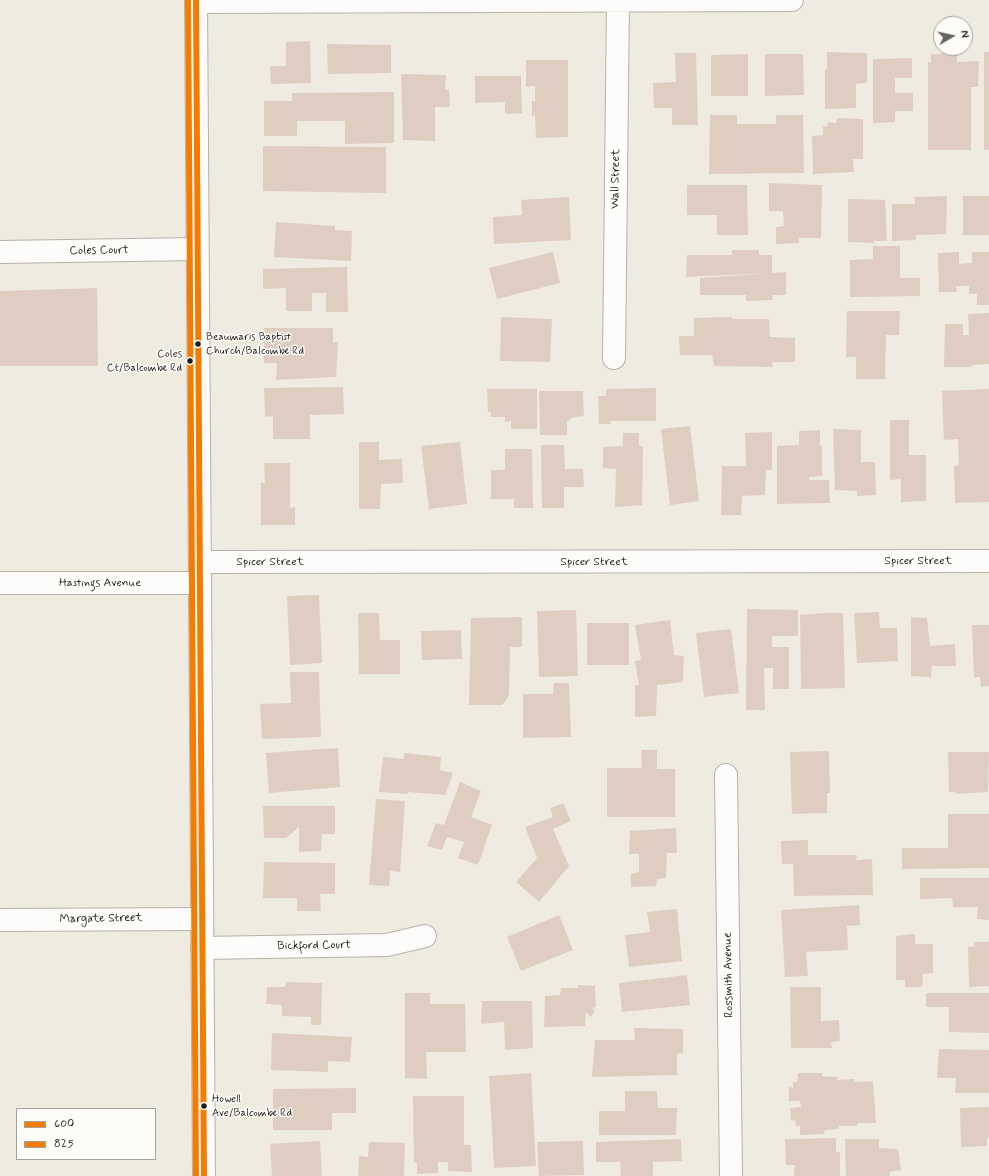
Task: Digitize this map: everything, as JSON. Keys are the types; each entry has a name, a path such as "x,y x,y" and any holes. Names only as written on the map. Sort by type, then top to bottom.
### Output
{"street":[{"path":"204,1176 196,1 792,0"},
{"name":"Wall Street","path":"614,358 618,1"},
{"name":"Coles Court","path":"0,252 197,249"},
{"name":"Spicer Street","path":"200,572 989,561"},
{"name":"Hastings Avenue","path":"0,583 200,572"},
{"name":"Rossmith Avenue","path":"726,775 731,1176"},
{"name":"Margate Street","path":"0,920 202,919"},
{"name":"Bickford Court","path":"202,948 387,945 424,936"}],"building":[{"path":"310,41 311,83 271,84 270,66 286,66 286,42"},
{"path":"327,44 391,45 391,73 328,74"},
{"path":"827,52 867,53 867,83 856,84 856,108 825,109 825,69 827,69"},
{"path":"984,52 989,52 989,150 984,150"},
{"path":"675,53 696,53 698,125 672,125 672,108 654,108 653,83 676,82"},
{"path":"748,54 748,96 711,96 711,55"},
{"path":"765,54 803,54 804,95 765,96"},
{"path":"931,54 933,54 933,56 957,56 957,62 979,61 978,87 971,87 971,150 928,150 928,62 931,62"},
{"path":"912,58 912,78 895,78 895,93 913,93 913,111 895,111 895,122 873,123 873,59"},
{"path":"526,60 568,60 568,137 536,138 535,115 532,116 532,101 535,101 535,86 526,87"},
{"path":"401,74 446,75 445,90 449,89 450,107 435,107 435,141 403,140"},
{"path":"475,76 521,76 522,113 505,114 505,102 475,103"},
{"path":"394,92 394,143 345,144 345,121 297,121 297,136 264,136 264,101 292,101 292,93"},
{"path":"710,115 737,115 737,124 776,124 776,115 803,115 804,173 709,174"},
{"path":"837,118 863,119 863,159 853,159 854,172 813,174 812,136 823,135 823,126 827,127 828,122 836,123"},
{"path":"263,146 386,147 386,193 263,191"},
{"path":"769,183 822,185 821,238 799,238 799,243 776,244 776,227 784,226 783,211 769,211"},
{"path":"687,185 747,185 748,235 717,235 717,215 687,215"},
{"path":"947,196 946,234 916,235 916,240 892,241 892,204 915,204 915,197"},
{"path":"963,196 989,196 989,235 963,235"},
{"path":"569,197 571,240 494,244 493,217 522,215 521,200"},
{"path":"848,199 885,200 887,241 874,241 874,243 848,242"},
{"path":"276,222 335,226 335,230 352,231 351,261 274,257"},
{"path":"873,246 900,246 900,278 920,278 920,296 850,297 850,260 873,259"},
{"path":"732,250 759,250 759,255 772,255 772,273 686,277 687,255 732,255"},
{"path":"553,252 560,283 497,299 489,268"},
{"path":"959,252 959,264 972,263 972,252 989,252 989,305 977,305 977,294 969,294 969,286 956,286 957,292 939,292 938,253"},
{"path":"347,267 348,312 326,312 326,293 312,293 312,311 286,311 286,288 263,289 263,269"},
{"path":"786,272 786,295 772,295 773,300 746,301 746,295 700,295 700,278"},
{"path":"97,288 98,366 0,366 0,291"},
{"path":"847,311 900,311 899,335 886,335 885,379 856,379 856,357 846,357"},
{"path":"989,313 989,364 971,365 972,367 944,367 945,324 963,324 963,335 969,335 968,314"},
{"path":"501,317 552,319 550,362 500,361"},
{"path":"732,317 732,319 769,319 770,337 795,338 795,362 772,362 773,367 714,366 712,355 680,355 679,336 694,336 694,318"},
{"path":"264,328 333,328 333,342 338,342 336,377 276,380 277,363 264,363"},
{"path":"343,387 344,414 310,415 310,439 273,439 273,416 265,417 264,388"},
{"path":"656,388 656,421 611,421 611,424 599,424 598,396 606,396 606,389"},
{"path":"487,389 537,389 537,429 511,429 511,421 505,422 505,417 491,417 491,412 488,412"},
{"path":"989,389 989,502 955,503 954,466 959,465 958,439 944,440 942,391"},
{"path":"539,391 583,391 584,416 573,417 567,422 567,435 540,435"},
{"path":"890,420 909,420 909,455 926,455 926,501 901,502 901,479 890,480"},
{"path":"690,426 699,501 670,505 661,429"},
{"path":"833,429 861,430 861,462 875,462 876,495 857,496 857,491 835,490"},
{"path":"820,430 820,446 822,445 822,476 809,477 809,480 829,480 830,503 777,504 777,446 799,445 799,431"},
{"path":"772,432 772,470 766,470 765,495 742,496 741,515 721,515 722,466 746,466 745,433"},
{"path":"623,433 639,433 639,446 643,446 642,505 615,507 616,469 603,468 603,447 623,446"},
{"path":"359,442 379,442 379,460 402,459 403,483 381,484 380,509 359,509"},
{"path":"460,442 467,504 429,509 421,446"},
{"path":"541,445 564,445 565,469 583,469 584,487 564,487 564,508 542,508"},
{"path":"505,449 532,449 533,508 514,508 514,499 491,499 491,470 505,470"},
{"path":"264,463 290,463 290,508 295,507 295,525 261,525 261,483 265,483"},
{"path":"319,595 322,663 290,665 287,596"},
{"path":"747,609 798,610 798,636 772,636 772,647 789,647 789,689 773,689 773,668 764,668 765,710 746,710"},
{"path":"576,610 578,676 539,677 537,611"},
{"path":"879,612 880,628 897,628 898,661 857,663 854,613"},
{"path":"358,613 379,613 380,640 400,640 400,674 359,674"},
{"path":"843,613 845,688 801,689 800,615"},
{"path":"522,617 522,647 510,647 509,696 502,705 469,705 471,618"},
{"path":"911,617 927,618 930,646 955,644 956,666 932,666 931,677 911,676"},
{"path":"670,620 674,655 684,656 683,682 657,685 656,716 635,717 635,685 639,685 635,661 641,660 635,625"},
{"path":"587,623 629,623 629,665 587,665"},
{"path":"972,625 989,625 989,686 981,687 980,677 974,677"},
{"path":"731,629 739,693 704,697 696,633"},
{"path":"461,630 462,659 422,660 421,631"},
{"path":"290,672 319,672 321,737 262,739 260,704 291,703"},
{"path":"554,683 569,683 571,737 523,738 523,694 553,694"},
{"path":"338,748 340,787 269,793 266,753"},
{"path":"641,750 657,750 657,769 675,769 675,817 607,817 607,768 642,768"},
{"path":"829,751 830,793 827,793 827,813 792,814 790,752"},
{"path":"948,752 989,752 988,792 955,794 956,792 949,792"},
{"path":"404,753 441,757 440,770 453,773 445,795 408,792 408,794 379,792 383,757 404,759"},
{"path":"460,782 481,791 471,817 492,825 478,865 458,858 464,842 447,837 442,850 427,846 436,823 444,825"},
{"path":"376,799 405,801 400,872 390,871 389,886 369,885"},
{"path":"563,803 571,821 553,829 569,866 539,902 516,882 537,858 525,827 553,817 550,808"},
{"path":"263,806 335,806 335,834 322,834 321,851 299,852 299,827 286,838 264,838"},
{"path":"948,814 989,814 989,868 902,869 902,848 948,848"},
{"path":"676,828 677,853 667,853 666,878 657,879 656,886 631,887 631,874 639,872 639,854 629,854 630,831"},
{"path":"808,840 808,855 857,855 856,860 872,859 873,895 794,896 793,864 782,864 781,841"},
{"path":"264,862 335,863 335,894 320,894 321,911 297,911 297,898 263,898"},
{"path":"920,878 989,878 989,920 977,919 978,907 953,907 952,898 920,899"},
{"path":"859,905 860,925 847,926 848,950 806,952 808,976 785,977 781,910"},
{"path":"677,909 682,961 629,967 625,935 650,932 647,912"},
{"path":"559,915 573,950 521,971 507,937"},
{"path":"915,934 915,944 933,944 933,973 923,974 922,987 905,987 905,980 896,980 896,936"},
{"path":"975,942 989,942 989,986 969,987 968,947 974,946"},
{"path":"687,975 690,1005 622,1012 619,983"},
{"path":"287,982 322,983 321,1025 311,1025 311,1017 282,1016 282,1005 266,1004 267,987 285,987"},
{"path":"578,985 595,986 596,1007 592,1008 595,1011 591,1017 586,1012 585,1026 544,1027 545,996 560,995 561,988 578,988"},
{"path":"790,987 821,987 821,1021 839,1020 840,1041 831,1042 832,1048 791,1048"},
{"path":"405,993 430,993 430,1004 465,1004 466,1052 426,1052 427,1079 405,1078"},
{"path":"926,993 989,993 989,1033 949,1032 949,1007 926,1007"},
{"path":"482,1001 532,1001 533,1048 505,1050 504,1022 481,1024"},
{"path":"634,1028 683,1029 683,1053 677,1054 677,1075 592,1077 595,1040 635,1040"},
{"path":"272,1033 352,1037 350,1062 328,1061 328,1072 271,1070"},
{"path":"939,1049 989,1050 989,1093 955,1093 956,1078 937,1078"},
{"path":"531,1073 536,1166 494,1168 489,1076"},
{"path":"798,1073 822,1073 822,1076 837,1077 837,1080 854,1079 855,1082 873,1081 876,1123 858,1123 857,1126 839,1126 839,1129 825,1130 824,1134 800,1135 800,1126 796,1126 795,1120 791,1121 790,1108 801,1107 800,1101 789,1101 789,1087 793,1088 793,1082 797,1082"},
{"path":"356,1088 356,1113 332,1113 332,1130 273,1130 273,1089"},
{"path":"625,1091 657,1091 658,1108 677,1108 676,1135 599,1135 599,1111 625,1111"},
{"path":"413,1096 464,1096 464,1145 471,1145 472,1172 448,1171 448,1162 438,1162 438,1173 417,1174 417,1162 414,1163"},
{"path":"989,1107 989,1138 987,1138 987,1146 961,1147 960,1108"},
{"path":"836,1138 836,1152 840,1152 840,1176 794,1176 795,1165 786,1165 785,1139"},
{"path":"681,1139 682,1161 653,1162 653,1176 621,1176 620,1162 596,1162 596,1142"},
{"path":"845,1139 879,1139 879,1148 898,1149 901,1170 890,1172 890,1176 846,1176"},
{"path":"320,1141 322,1176 272,1176 270,1144"},
{"path":"583,1141 584,1175 539,1176 537,1142"},
{"path":"369,1142 405,1143 404,1176 358,1176 359,1156 368,1157"}],"transit line":[{"name":"825","path":"188,0 196,1176"},
{"name":"600","path":"196,0 204,1176"}],"place":[{"name":"Beaumaris Baptist Church/Balcombe Rd","path":"198,344"},
{"name":"Coles Ct/Balcombe Rd","path":"190,361"},
{"name":"Howell Ave/Balcombe Rd","path":"204,1106"}]}
